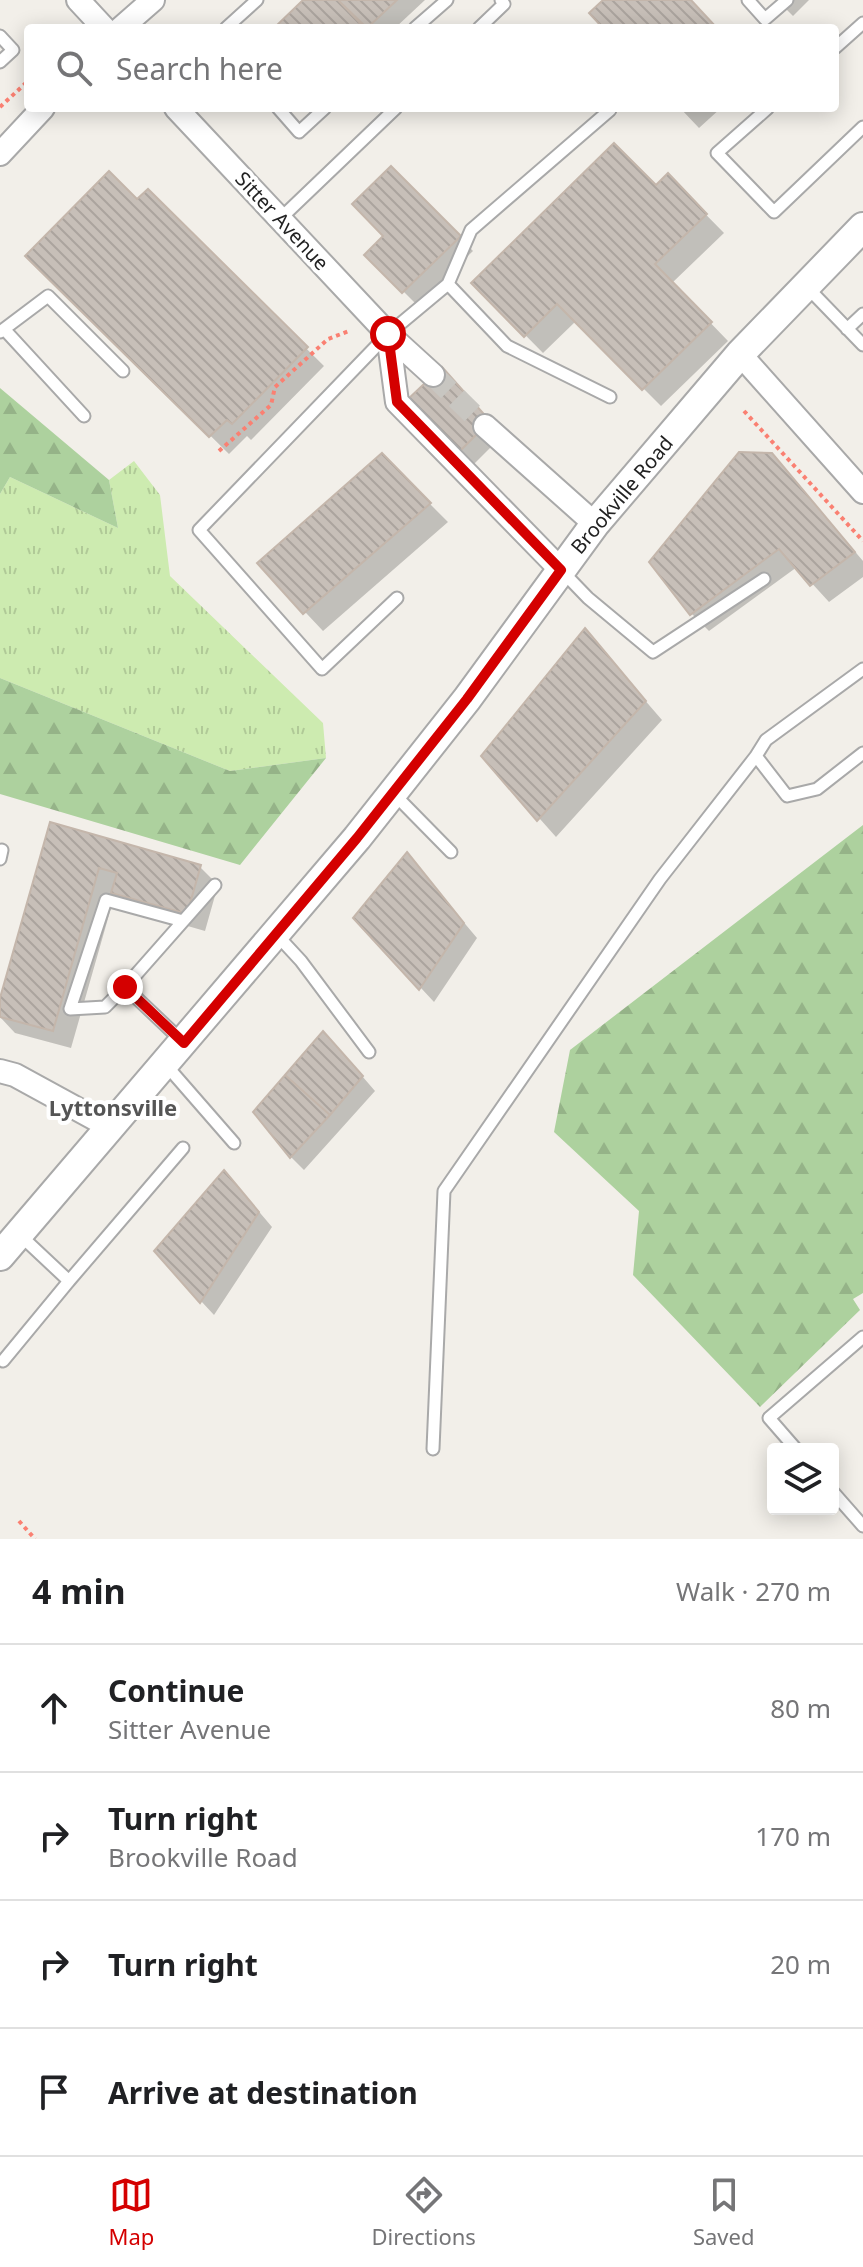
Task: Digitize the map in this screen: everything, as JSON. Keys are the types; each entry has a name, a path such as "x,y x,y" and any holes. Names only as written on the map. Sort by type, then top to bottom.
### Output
{"street":[{"path":"78,0 100,24"},
{"path":"126,24 153,0"},
{"path":"2,149 39,112"},
{"name":"Sitter Avenue","path":"180,112 388,334 433,375"},
{"name":"Brookville Road","path":"0,1256 112,1128 393,793 467,699 595,524 740,354 863,227"},
{"path":"388,334 397,402 561,570"},
{"path":"740,354 863,492"},
{"path":"485,426 595,524"},
{"path":"0,1071 15,1075 112,1128"}],"lane":[{"path":"230,24 257,0"},
{"path":"420,24 447,0"},
{"path":"483,24 504,4 501,0"},
{"path":"748,0 765,19 787,0"},
{"path":"839,44 863,23"},
{"path":"0,36 13,50 0,62"},
{"path":"282,112 299,132 321,112"},
{"path":"280,219 392,112"},
{"path":"397,598 322,669 199,530 388,334 448,284 471,230 608,112"},
{"path":"763,112 717,153 774,212 863,127"},
{"path":"448,284 507,346 610,397"},
{"path":"805,286 863,345"},
{"path":"84,416 2,331 48,296 123,371"},
{"path":"847,329 863,314"},
{"path":"561,570 588,598 653,652 764,579"},
{"path":"433,1449 444,1191 660,879 766,740 863,669"},
{"path":"756,756 787,796 817,789 863,753"},
{"path":"393,793 451,852"},
{"path":"183,921 106,900 70,1009 105,1007 125,987 215,885"},
{"path":"275,934 301,961 369,1052"},
{"path":"125,987 184,1043"},
{"path":"165,1065 234,1143"},
{"path":"3,1361 183,1148"},
{"path":"19,1234 69,1281"},
{"path":"791,1443 769,1418 863,1337"},
{"path":"839,1499 863,1526"}],"path":[{"path":"0,107 24,85"},
{"path":"219,451 271,405 275,387 328,339 349,331"},
{"path":"744,411 863,541"},
{"path":"19,1521 35,1539"}],"green space":[{"path":"0,388 109,480 118,528 10,477 0,494"},
{"path":"134,461 160,495 170,576 323,723 326,758 230,771 0,678 0,494 10,477 118,528 109,480"},
{"path":"0,678 230,771 326,758 240,865 0,794"},
{"path":"863,825 863,1293 853,1299 860,1310 760,1407 633,1275 639,1211 554,1132 570,1050"}],"building":[{"path":"303,0 338,0 360,23 359,24 278,24"},
{"path":"338,0 397,0 371,24 363,24"},
{"path":"603,0 691,0 713,24 599,24 589,13"},
{"path":"614,143 656,185 668,173 707,214 655,264 712,322 642,390 557,304 524,337 471,283"},
{"path":"391,166 461,236 402,293 364,255 383,236 352,204"},
{"path":"109,171 137,199 148,189 308,347 232,424 227,420 209,437 25,256"},
{"path":"442,367 490,421 456,455 407,400"},
{"path":"739,452 772,453 855,552 810,586 779,549 690,615 649,562"},
{"path":"382,453 431,503 303,614 257,563"},
{"path":"585,628 646,701 537,821 481,756"},
{"path":"50,822 201,865 187,914 111,893 117,873 99,868 53,1031 0,1017 0,998"},
{"path":"407,852 464,923 419,990 353,918"},
{"path":"323,1031 363,1076 330,1115 285,1075"},
{"path":"285,1075 330,1115 290,1158 253,1112"},
{"path":"224,1170 259,1212 200,1303 154,1251"}],"tunnel":[{"path":"433,375 485,426"}],"district":[{"name":"Lyttonsville","path":"113,1108"}],"route":[{"path":"125,987 184,1043 357,838 467,699 561,570 397,402 388,334"}]}
